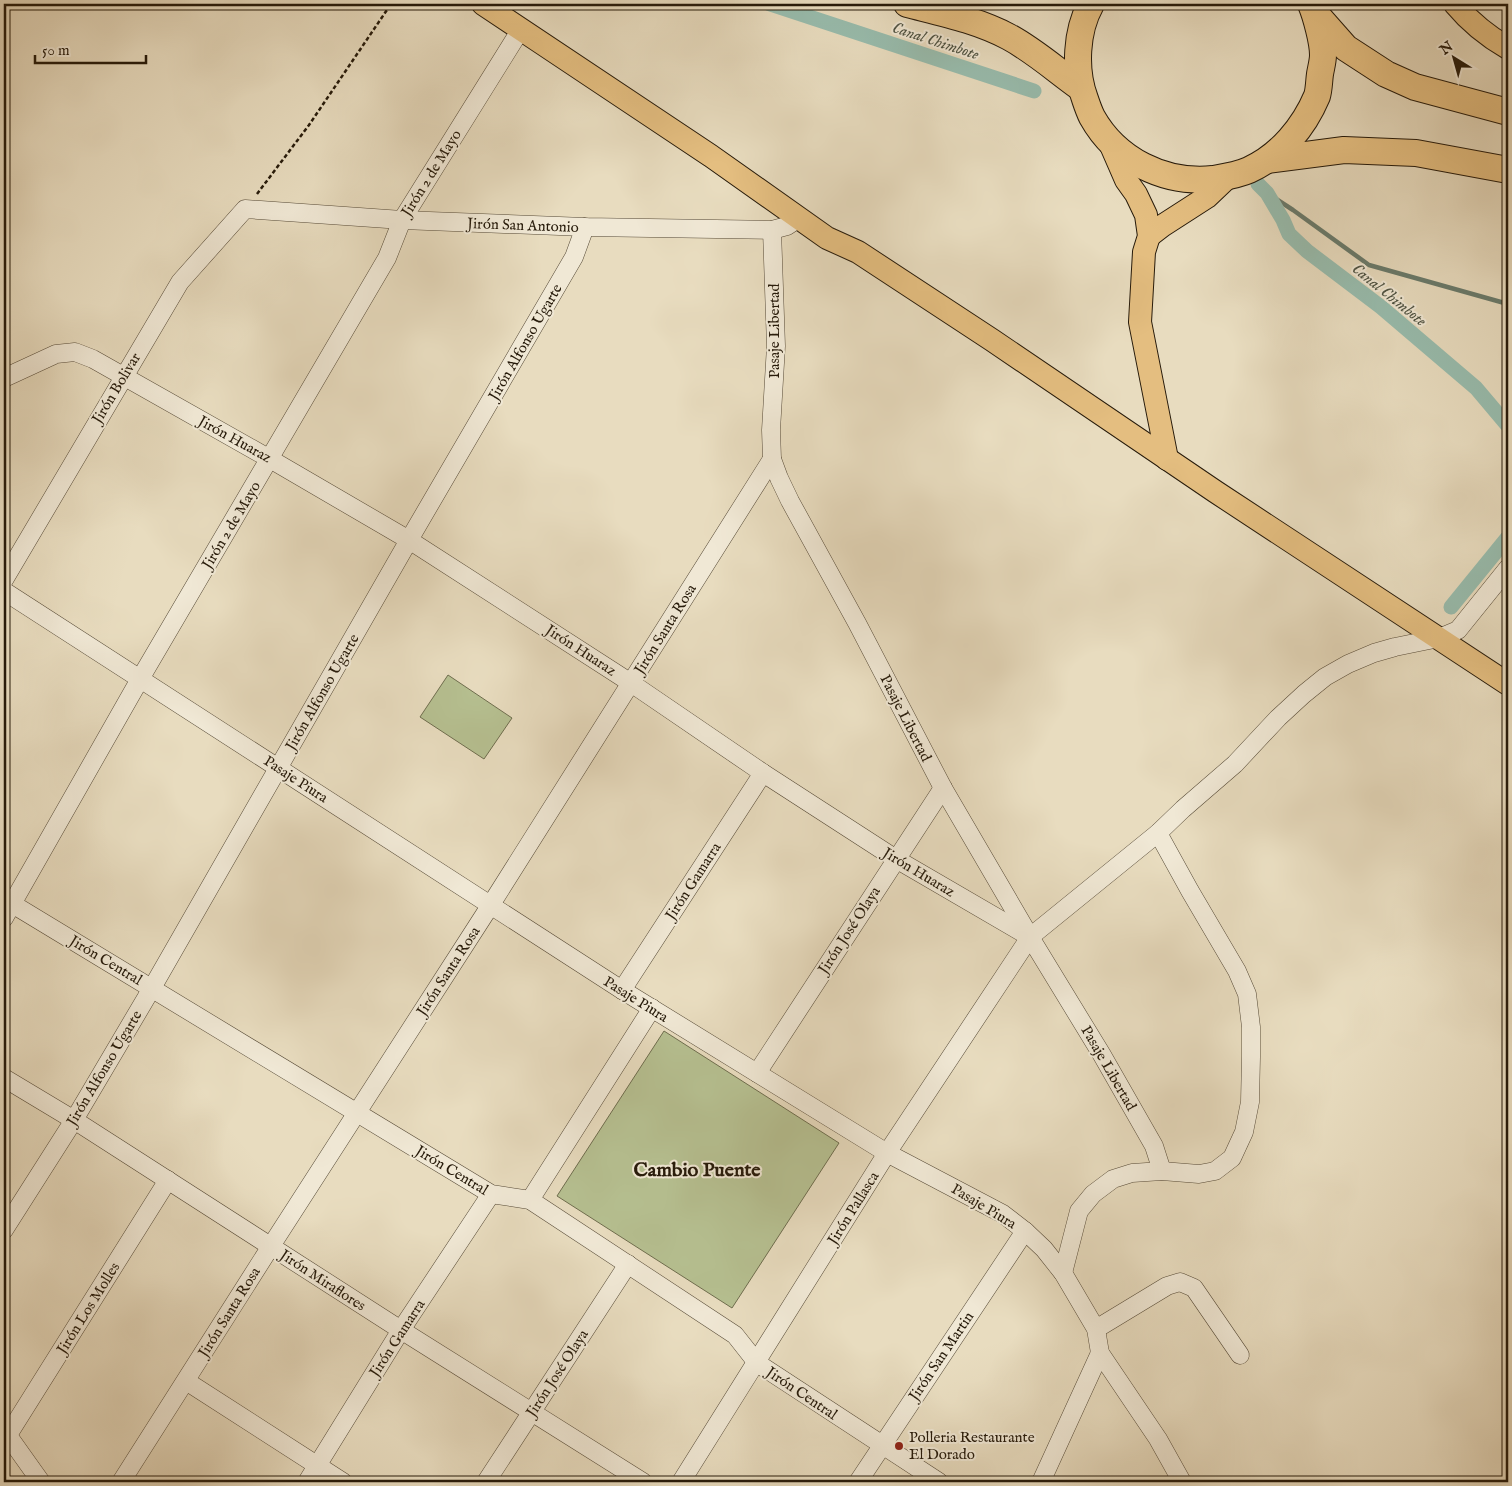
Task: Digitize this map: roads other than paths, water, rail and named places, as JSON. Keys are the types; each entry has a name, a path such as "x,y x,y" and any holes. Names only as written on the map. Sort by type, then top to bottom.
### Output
{"highway":[{"path":"907,4 972,21 1008,37 1043,59 1081,88"},
{"path":"1091,4 1086,14 1077,51 1081,88 1092,116 1109,141 1134,162 1164,175 1196,180 1228,177 1249,170 1268,160 1298,131 1317,95 1323,54 1313,9"},
{"path":"1313,9 1346,48 1386,74 1415,87 1508,112"},
{"path":"1268,160 1344,150 1416,153 1508,170"}],"main road":[{"path":"483,4 712,156 827,238 867,258 1508,684"},
{"path":"1455,4 1468,20 1508,48"},
{"path":"1109,141 1126,180 1136,194 1146,215 1149,236 1144,252 1140,322 1167,459"},
{"path":"1149,236 1207,197 1228,177"}],"street":[{"name":"Jirón 2 de Mayo","path":"7,907 387,258 402,220 521,29"},
{"name":"Jirón San Antonio","path":"245,209 402,220 585,227 772,230 787,226 799,218"},
{"name":"Jirón Bolivar","path":"4,580 180,282 245,209"},
{"name":"Jirón Alfonso Ugarte","path":"4,1230 74,1120 152,988 574,257 585,227"},
{"name":"Pasaje Libertad","path":"772,230 776,346 771,430 772,459 779,478 943,788 1030,937 1102,1054 1154,1146 1162,1170"},
{"path":"4,378 56,354 75,352 93,359 123,376"},
{"name":"Jirón Huaraz","path":"123,376 409,540 631,683 763,773 896,858 1030,937"},
{"name":"Jirón Santa Rosa","path":"122,1482 490,906 772,459"},
{"name":"Jirón Pallasca","path":"682,1482 888,1154 1030,937 1158,833 1234,764 1278,718 1325,677 1348,664 1374,653 1439,638 1458,630 1508,568"},
{"name":"Pasaje Piura","path":"4,591 622,990 888,1154 1003,1214 1044,1249 1063,1273 1096,1329 1100,1353 1158,1439 1182,1482"},
{"name":"Jirón Gamarra","path":"622,990 763,773"},
{"name":"Jirón José Olaya","path":"757,1074 943,788"},
{"path":"1063,1273 1079,1211 1093,1194 1113,1179 1132,1173 1162,1170 1199,1174 1215,1171 1232,1158 1244,1132 1250,1102 1251,1027 1247,994 1237,971 1158,833"},
{"name":"Jirón Central","path":"7,907 152,988 491,1194 530,1200 735,1335 757,1363 939,1482"},
{"path":"530,1200 652,1008"},
{"name":"Jirón Miraflores","path":"4,1078 74,1120 642,1482"},
{"name":"Jirón Los Molles","path":"7,1441 168,1180"},
{"name":"Jirón Gamarra","path":"307,1482 401,1330 491,1194"},
{"name":"Jirón San Martin","path":"858,1482 1025,1231"},
{"name":"Jirón José Olaya","path":"486,1482 628,1264"},
{"path":"1096,1329 1167,1286 1180,1282 1194,1288 1240,1355"},
{"path":"1041,1482 1100,1353"},
{"path":"186,1381 343,1482"},
{"path":"7,1441 41,1482"}],"waterway":[{"name":"Canal Chimbote","path":"770,4 1034,91"},
{"name":"Canal Chimbote","path":"1258,184 1267,193 1289,234 1307,251 1381,307 1476,388 1508,426"},
{"path":"1267,193 1369,265 1508,304"},
{"name":"Canal Chimbote","path":"1451,607 1508,537"}],"place":[{"name":"Polleria Restaurante El Dorado","path":"899,1446"}],"district":[{"name":"Cambio Puente","path":"697,1169"}]}
